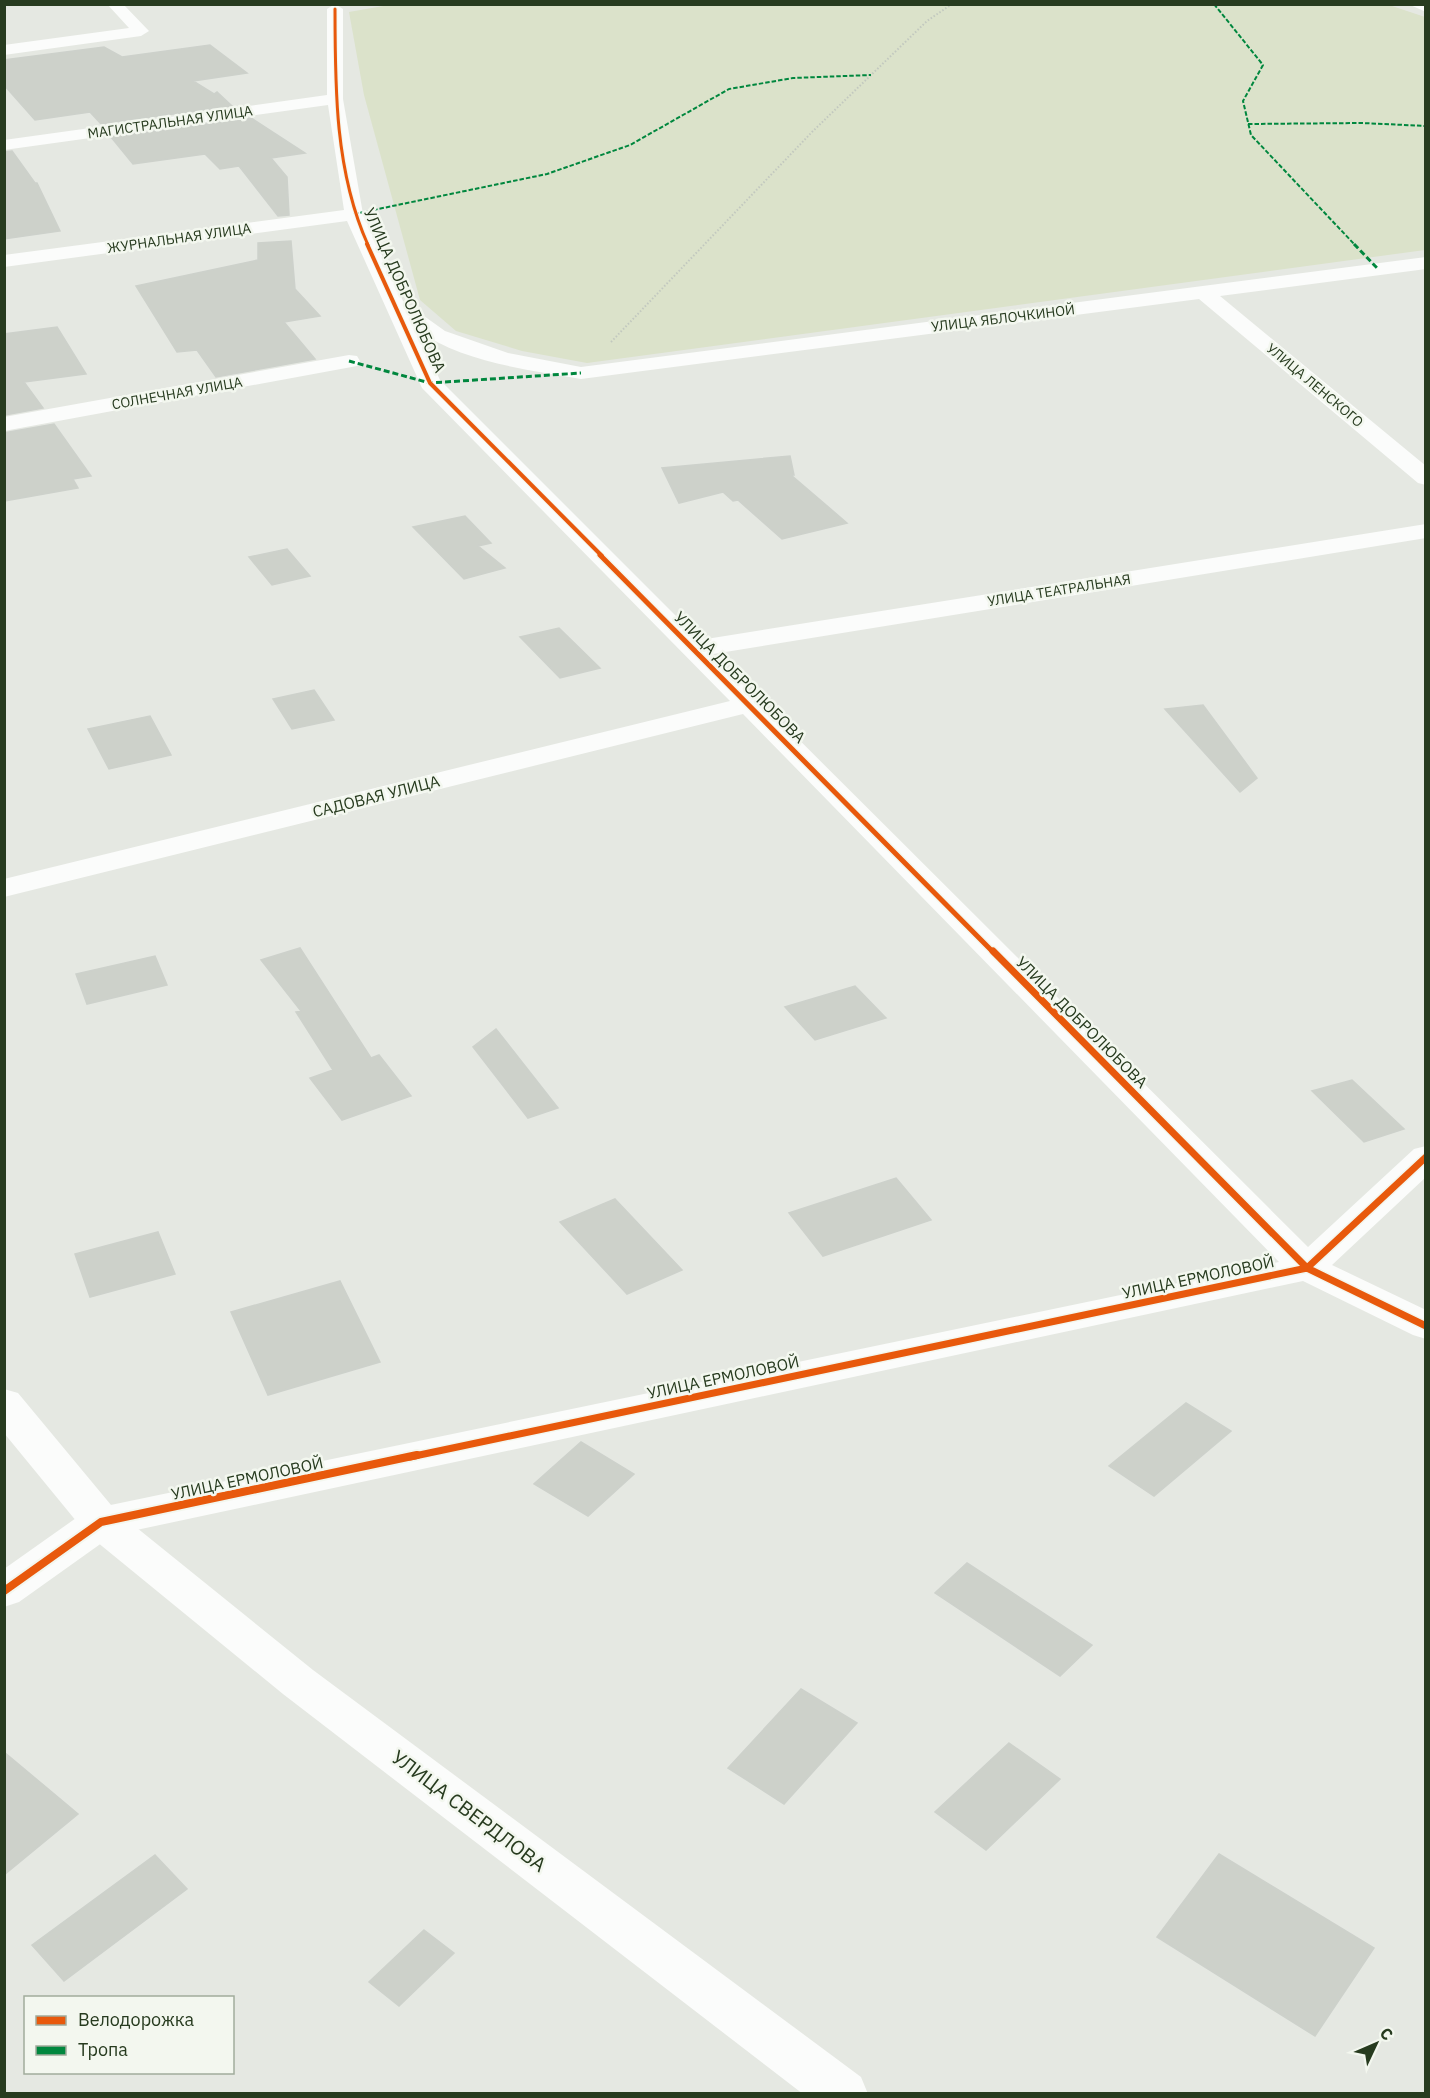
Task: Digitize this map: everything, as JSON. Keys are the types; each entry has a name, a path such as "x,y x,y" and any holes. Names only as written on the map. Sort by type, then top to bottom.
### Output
{"street":[{"path":"4,50 141,31 114,4"},
{"path":"1415,4 1425,8"},
{"name":"УЛИЦА ДОБРОЛЮБОВА","path":"335,9 335,99 354,214 430,383 1307,1268 1425,1326"},
{"name":"МАГИСТРАЛЬНАЯ УЛИЦА","path":"4,145 335,99"},
{"name":"ЖУРНАЛЬНАЯ УЛИЦА","path":"4,261 354,214"},
{"name":"УЛИЦА ЯБЛОЧКИНОЙ","path":"393,303 438,335 470,347 503,359 581,373 1425,263"},
{"name":"УЛИЦА ЛЕНСКОГО","path":"1203,293 1425,478"},
{"name":"СОЛНЕЧНАЯ УЛИЦА","path":"4,424 349,362"},
{"name":"УЛИЦА ТЕАТРАЛЬНАЯ","path":"693,649 1425,531"},
{"name":"САДОВАЯ УЛИЦА","path":"4,888 748,705"},
{"path":"1307,1268 1425,1157"},
{"name":"УЛИЦА ЕРМОЛОВОЙ","path":"4,1591 101,1522 1307,1268"},
{"name":"УЛИЦА СВЕРДЛОВА","path":"4,1403 101,1522 298,1682 843,2094"}],"path":[{"path":"581,373 812,132 927,21 952,4"}],"green space":[{"path":"389,5 1389,5 1425,17 1425,250 587,363 522,351 456,331 420,300 364,95 349,12"}],"building":[{"path":"210,45 247,73 193,81 214,94 217,92 232,106 101,124 90,112 35,120 4,85 4,60 104,47 122,57"},
{"path":"251,118 305,153 271,158 287,177 289,215 278,216 239,166 220,169 205,154 133,164 111,137"},
{"path":"12,151 37,183 60,231 4,239 4,152"},
{"path":"291,241 295,289 320,316 284,322 315,359 216,377 197,350 177,352 136,286 258,260 258,243"},
{"path":"57,327 86,374 24,382 43,408 4,415 4,334"},
{"path":"54,424 91,476 73,479 78,488 4,501 4,433"},
{"path":"790,456 794,475 791,475 847,523 782,539 738,500 733,501 723,492 679,503 662,468"},
{"path":"465,516 491,543 478,546 505,568 464,579 413,527"},
{"path":"287,549 310,576 272,585 249,557"},
{"path":"559,628 600,668 560,678 520,637"},
{"path":"314,690 334,720 292,729 273,699"},
{"path":"1203,705 1257,778 1240,792 1165,709"},
{"path":"150,716 171,755 109,769 88,729"},
{"path":"300,948 371,1058 379,1055 411,1096 342,1120 310,1078 333,1070 296,1012 301,1011 261,960"},
{"path":"155,956 167,985 87,1004 76,974"},
{"path":"855,986 886,1018 815,1040 785,1007"},
{"path":"496,1029 558,1108 528,1118 473,1047"},
{"path":"1352,1080 1404,1129 1364,1142 1312,1091"},
{"path":"896,1178 931,1220 823,1256 789,1213"},
{"path":"615,1199 682,1270 627,1294 560,1222"},
{"path":"158,1232 175,1274 90,1297 75,1254"},
{"path":"340,1281 380,1362 268,1395 231,1312"},
{"path":"1186,1403 1231,1431 1154,1496 1109,1466"},
{"path":"581,1442 634,1474 588,1516 534,1484"},
{"path":"967,1563 1092,1645 1060,1676 935,1593"},
{"path":"801,1689 857,1723 784,1804 728,1768"},
{"path":"1009,1743 1060,1779 986,1850 935,1812"},
{"path":"4,1752 78,1814 4,1875"},
{"path":"1219,1854 1374,1948 1315,2036 1157,1937"},
{"path":"155,1855 187,1889 64,1981 32,1945"},
{"path":"424,1930 454,1953 399,2006 369,1982"}],"marked path":[{"path":"1214,4 1263,65 1243,101 1251,135 1377,268"},
{"path":"354,214 547,174 630,145 729,89 793,78 871,75"},
{"path":"1248,124 1362,123 1426,126"},
{"path":"349,361 430,383 581,373"}],"cycle path":[{"path":"335,9 335,99 354,214 430,383 1307,1268 1426,1326"},
{"path":"4,1591 101,1522 1307,1268 1426,1157"}]}
